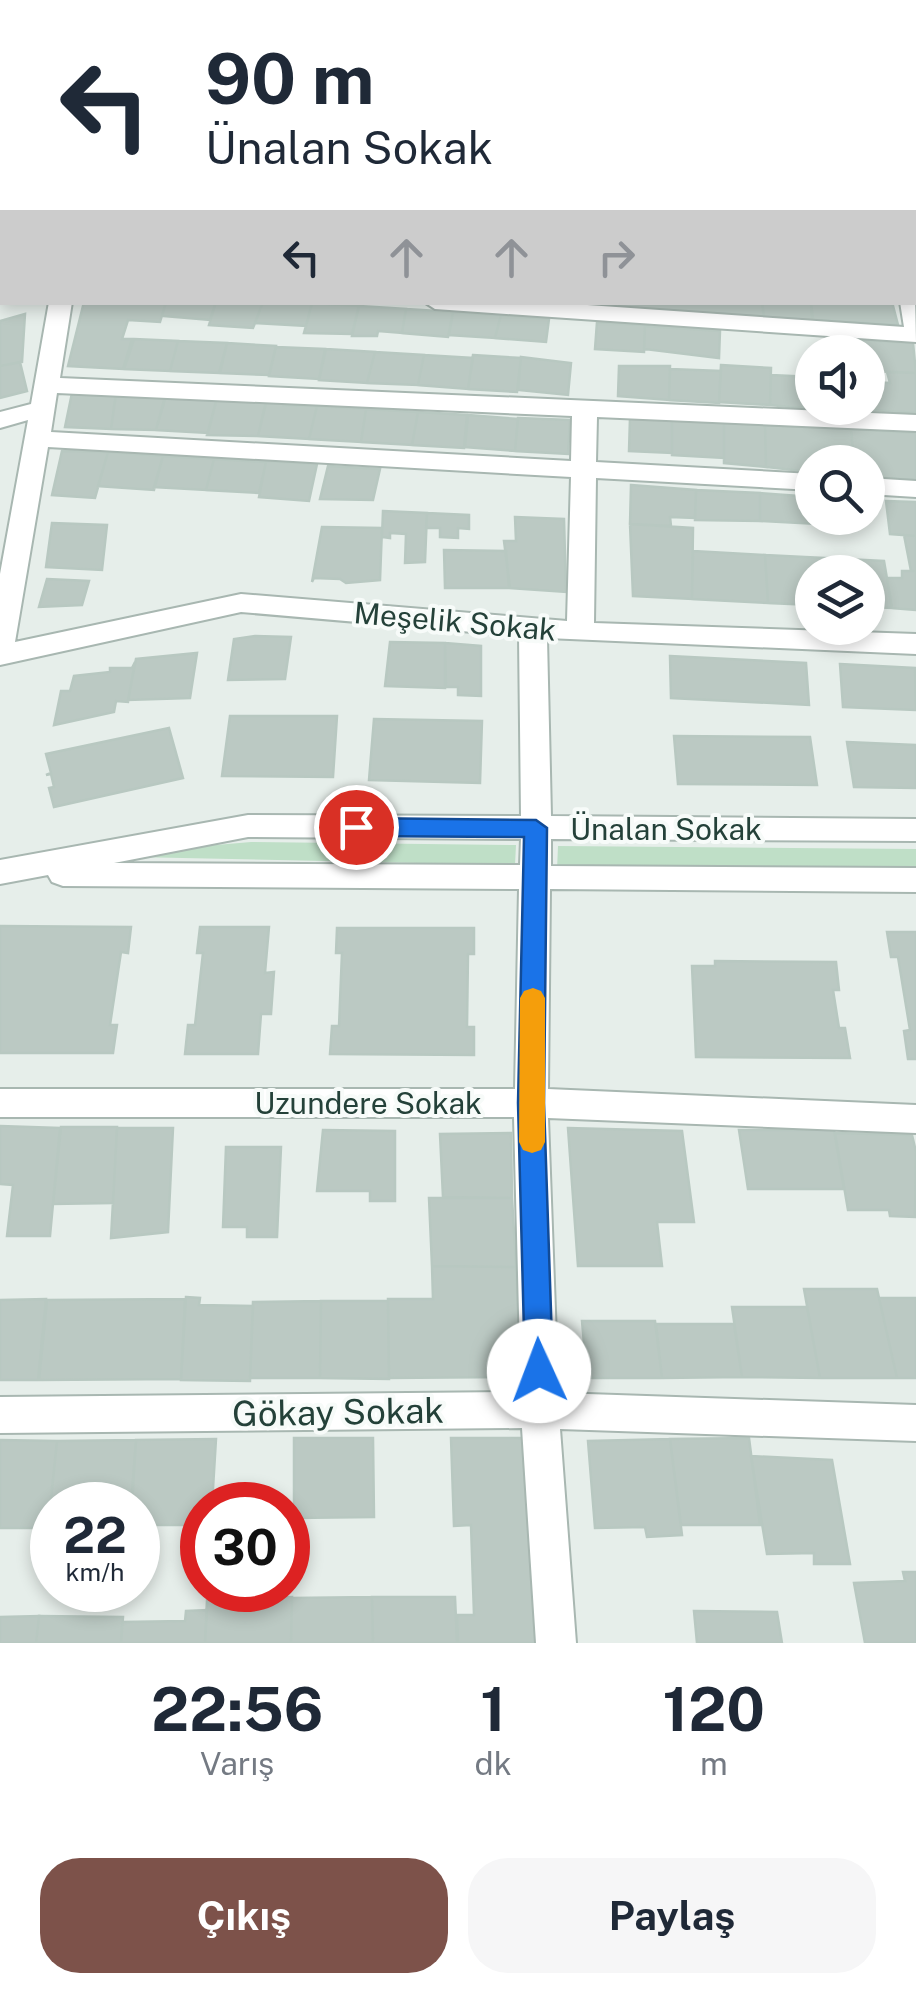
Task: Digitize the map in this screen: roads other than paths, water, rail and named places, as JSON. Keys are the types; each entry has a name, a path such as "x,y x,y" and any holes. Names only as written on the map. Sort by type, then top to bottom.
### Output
{"street":[{"path":"0,652 60,305"},
{"path":"479,305 916,335"},
{"path":"0,420 45,396 585,408 916,424"},
{"path":"580,632 585,408"},
{"path":"38,438 795,481"},
{"path":"885,487 916,489"},
{"name":"Meşelik Sokak","path":"0,652 241,604 580,632 916,644"},
{"path":"534,628 536,828 531,1103 540,1410 556,1643"},
{"name":"Ünalan Sokak","path":"0,873 248,826 916,830"},
{"name":"Ünalan Sokak","path":"0,873 916,880"},
{"name":"Uzundere Sokak","path":"0,1103 531,1103 916,1119"},
{"name":"Gökay Sokak","path":"0,1415 540,1410 916,1424"}]}
